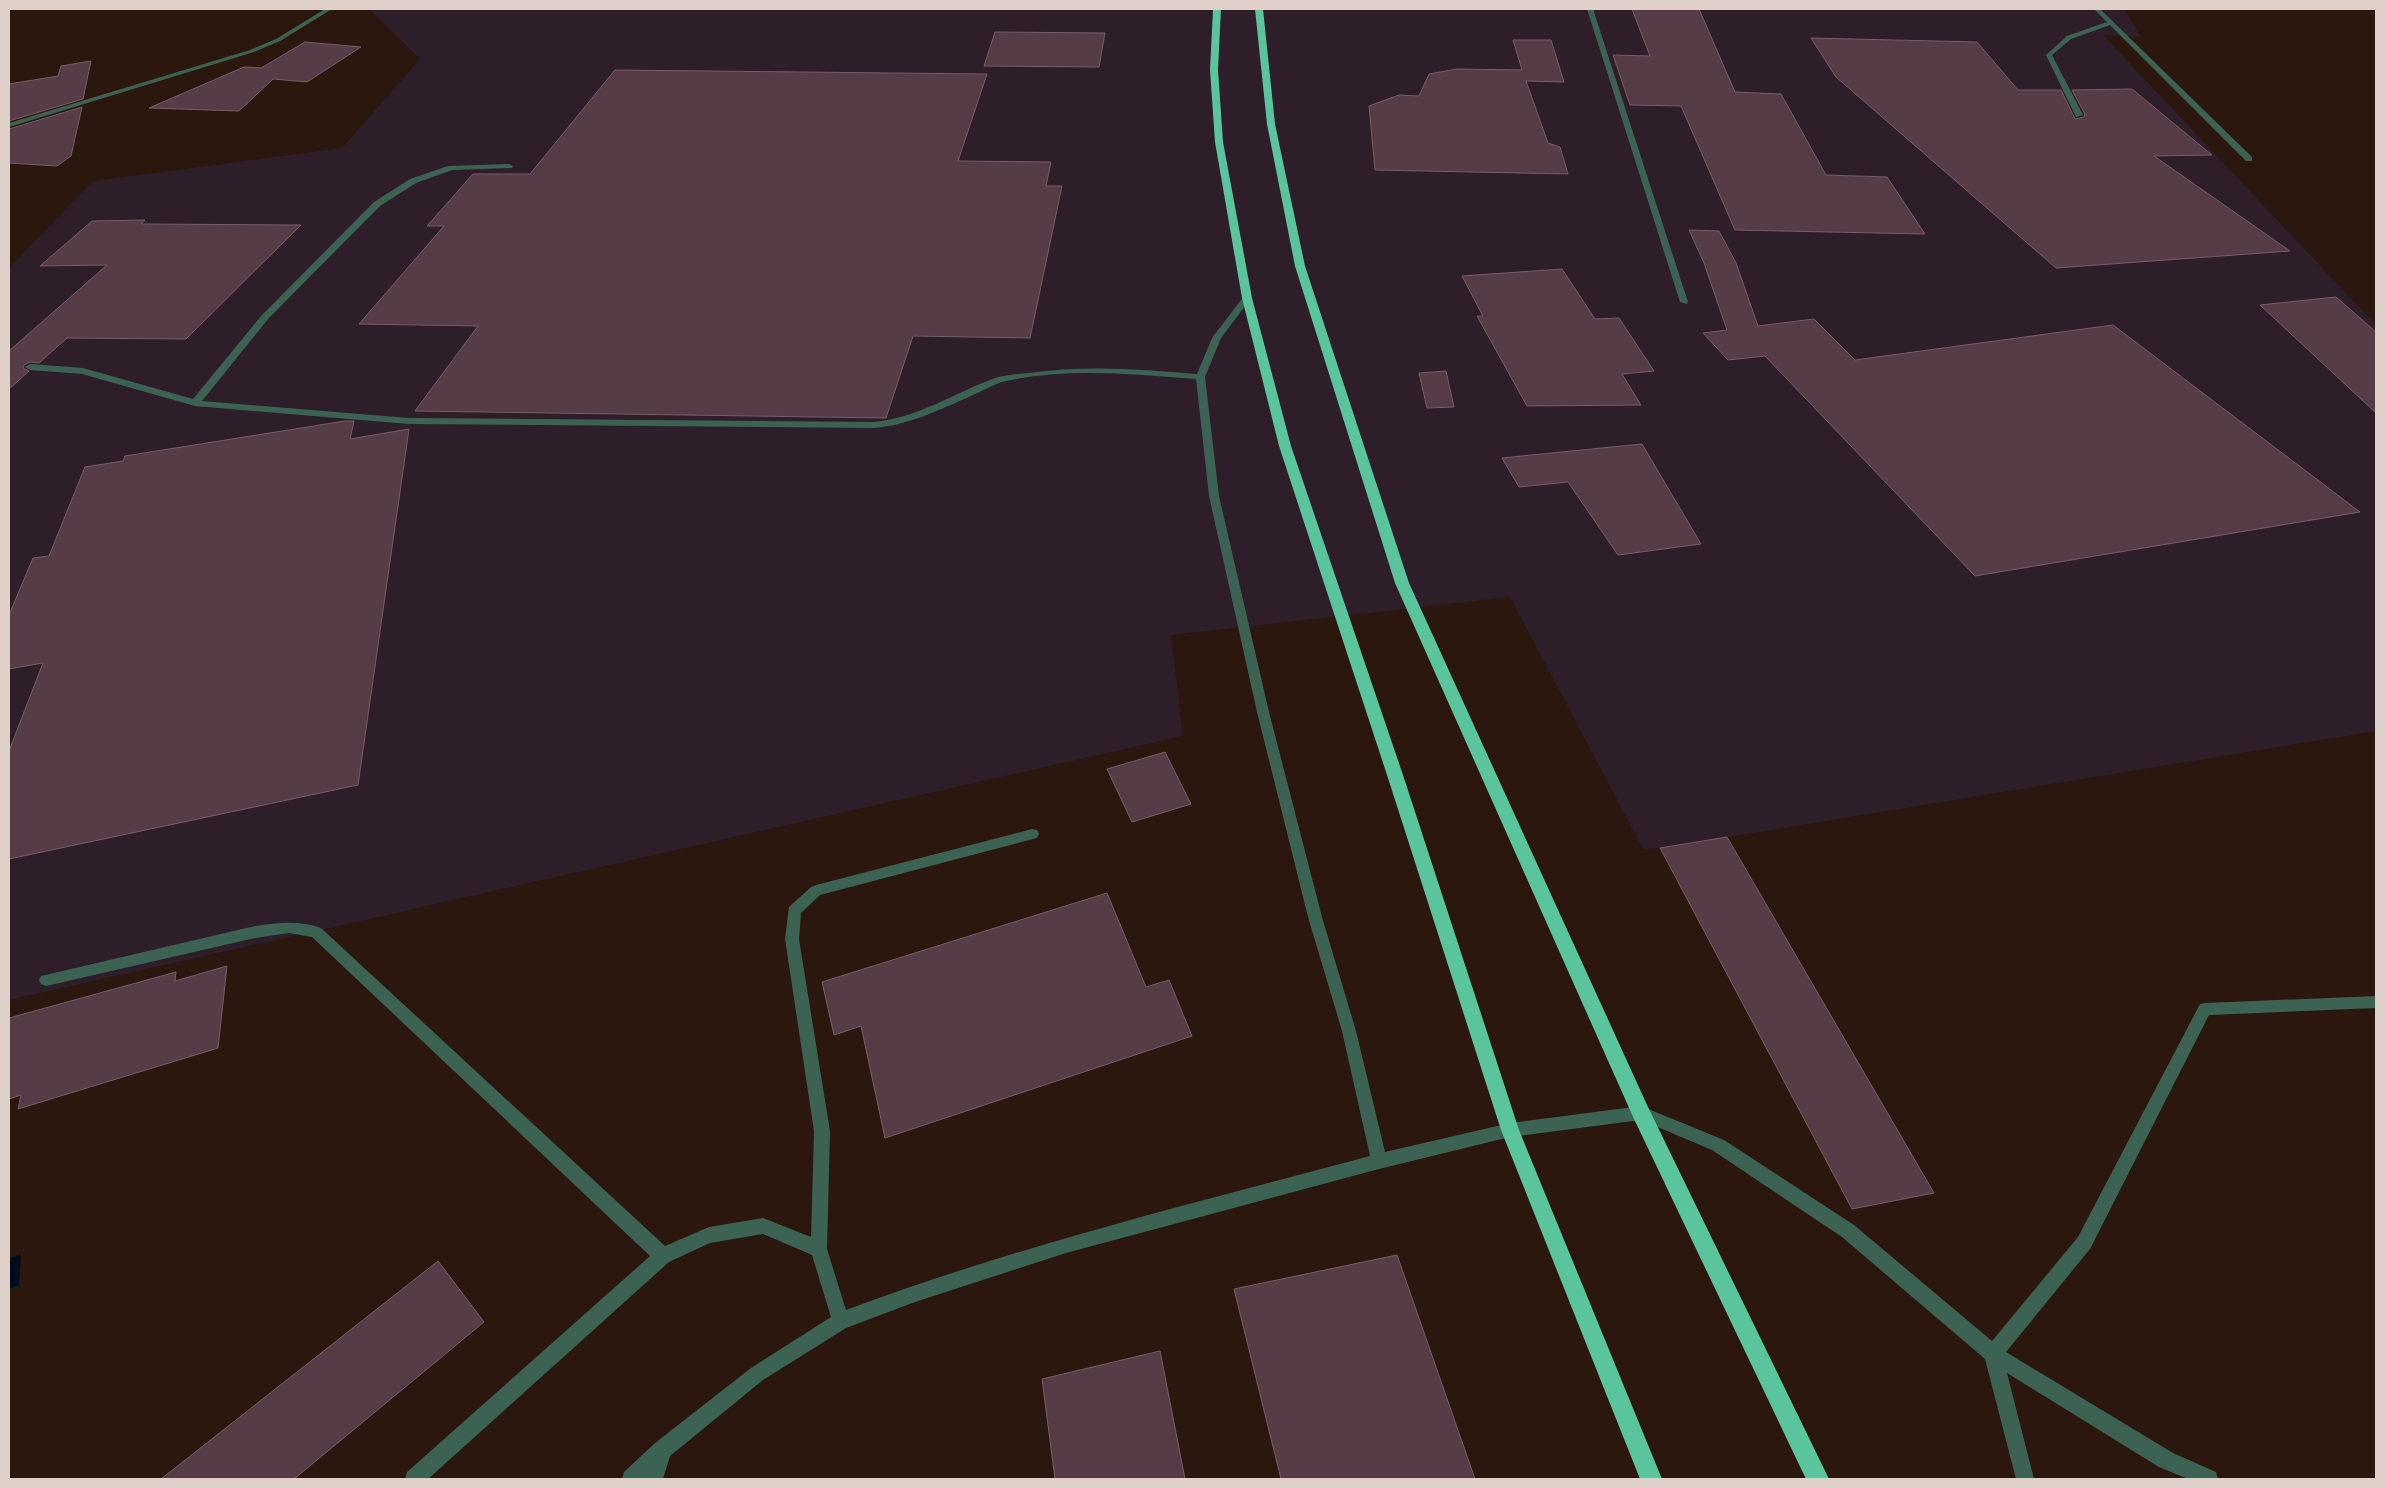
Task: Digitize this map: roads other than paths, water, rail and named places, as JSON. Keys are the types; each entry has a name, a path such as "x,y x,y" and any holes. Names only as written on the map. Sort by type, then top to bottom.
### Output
{"highway":[{"path":"1217,9 1214,70 1219,142 1247,298 1285,446 1396,775 1510,1130 1651,1479"},
{"path":"1258,9 1272,124 1300,266 1402,584 1641,1113 1818,1479"}],"street":[{"path":"9,125 252,51 278,40 329,9"},
{"path":"1590,9 1684,302"},
{"path":"2097,9 2249,160"},
{"path":"2079,115 2049,55 2057,45 2076,32 2111,24"},
{"path":"195,403 264,317 377,204 413,181 451,168 509,166"},
{"path":"1247,298 1217,338 1200,377 1214,496 1258,693 1315,916 1349,1031 1379,1161"},
{"path":"30,367 83,371 195,403 409,421 874,425 896,424 999,380 1062,371 1122,370 1200,377"},
{"path":"840,1321 819,1249 822,1131 792,939 794,911 816,891 1032,834"},
{"path":"46,980 254,932 289,927 316,932 663,1256"},
{"path":"1993,1354 2084,1243 2205,1009 2376,1002"},
{"path":"631,1479 662,1450 757,1374 840,1321 915,1293 1066,1245 1379,1161 1510,1130 1641,1113 1718,1145 1848,1231 1993,1354 2166,1460 2209,1479"},
{"path":"414,1479 663,1256 709,1235 763,1226 819,1249"},
{"path":"1993,1354 2025,1479"},
{"path":"654,1479 662,1450"}],"water":[{"path":"21,1254 19,1285 9,1289 9,1259"}]}
